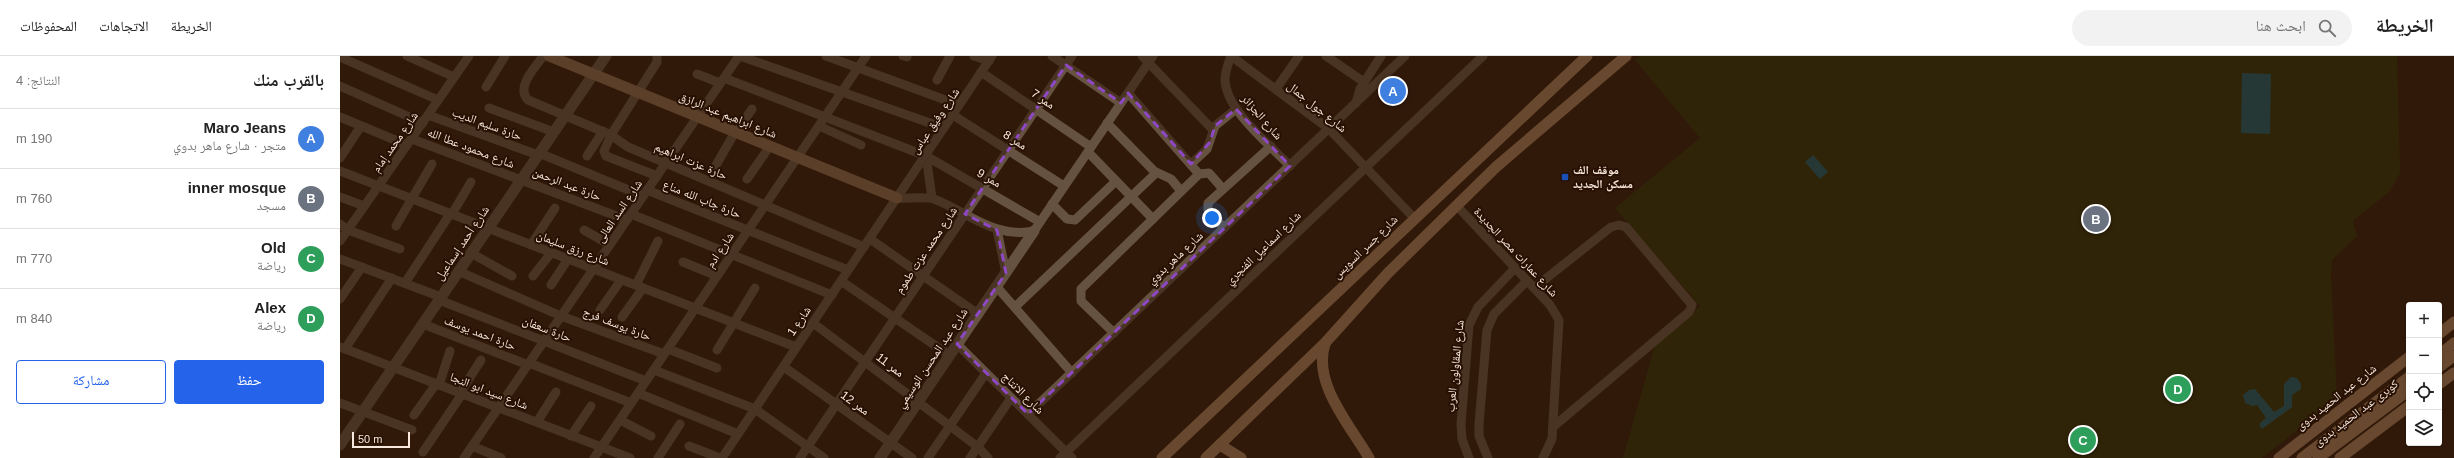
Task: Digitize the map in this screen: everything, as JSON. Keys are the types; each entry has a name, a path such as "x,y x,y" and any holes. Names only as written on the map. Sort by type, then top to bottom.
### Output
{"main road":[{"name":"شارع ابراهيم عبد الرازق","path":"549,56 897,198"},
{"name":"شارع جسر السويس","path":"1162,458 1587,56"},
{"path":"1206,458 1325,343 1388,273 1496,166 1626,56"},
{"path":"2442,332 2452,325"},
{"path":"1325,343 1321,362 1324,381 1369,458"},
{"path":"2442,354 2453,349"},
{"path":"2442,363 2453,349"},
{"name":"شارع عبد الحميد بدوى","path":"2279,458 2406,359"},
{"path":"2442,382 2454,373"},
{"name":"كوبرى عبد الحميد بدوى","path":"2302,458 2406,379"},
{"name":"كوبرى عبد الحميد بدوى","path":"2318,458 2406,392"},
{"path":"2340,458 2406,408"},
{"path":"1220,445 1241,458"}],"street":[{"path":"407,56 454,78"},
{"name":"شارع محمد إمام","path":"340,242 469,56"},
{"path":"486,87 505,56"},
{"name":"حارة عزت ابراهيم","path":"543,56 524,86 524,95 528,100 607,133 628,147 765,205 867,243"},
{"name":"شارع أحمد إسماعيل","path":"340,445 606,56"},
{"path":"587,156 607,133 638,92 657,62 657,56"},
{"path":"739,56 944,128"},
{"name":"شارع السد العالى","path":"464,458 739,56"},
{"path":"826,56 959,105"},
{"name":"شارع ادم","path":"594,458 866,56"},
{"path":"937,80 950,56"},
{"path":"974,56 990,59"},
{"path":"1052,56 1121,103"},
{"name":"شارع محمد عزت طموم","path":"800,458 1072,56"},
{"name":"شارع جول جمال","path":"1231,56 1329,129 1414,218"},
{"name":"شارع الجزائر","path":"1231,56 1226,69 1225,80 1227,92 1236,109 1290,166"},
{"path":"1276,89 1299,56"},
{"path":"1326,56 1364,82"},
{"name":"شارع ماهر بدوي","path":"1356,103 1364,82 1381,56"},
{"name":"شارع ماهر بدوي","path":"1028,414 1405,56"},
{"name":"شارع اسماعيل الفنجري","path":"1066,456 1483,56"},
{"path":"340,57 438,100"},
{"path":"1148,58 1213,130"},
{"name":"شارع عبد المحسن الوسيمي","path":"880,458 1128,93 1148,58"},
{"name":"شارع وفيق عباس","path":"897,198 990,59"},
{"name":"ممر 7","path":"981,72 1036,109 1089,149 1116,181 1152,219"},
{"name":"ممر 9","path":"697,74 722,80 825,117 926,156 982,188 1037,226"},
{"path":"340,86 422,123"},
{"path":"1128,93 1198,174"},
{"path":"489,108 554,132"},
{"path":"715,167 735,132 752,109"},
{"path":"1190,164 1206,149 1213,130 1236,109"},
{"name":"حارة سليم الديب","path":"428,115 645,193"},
{"name":"ممر 8","path":"953,115 1064,186"},
{"name":"شارع محمود عطا الله","path":"340,117 361,126 521,180"},
{"path":"1107,123 1156,173 1171,179 1181,191"},
{"path":"340,158 361,126"},
{"path":"819,126 861,145"},
{"path":"607,133 604,148 606,156 657,176"},
{"path":"747,179 770,146"},
{"path":"1224,228 1207,206 1208,203 1271,146"},
{"path":"926,156 932,198"},
{"path":"396,226 432,164"},
{"name":"شارع رزق سليمان","path":"340,171 796,347"},
{"path":"1015,307 1156,173"},
{"path":"1114,333 1081,301 1080,292 1198,174 1209,173 1223,189"},
{"name":"حارة عبد الرحمن","path":"521,180 732,254 832,295"},
{"path":"1052,204 1067,220 1075,220 1116,181"},
{"path":"406,283 471,182"},
{"name":"حارة جاب الله مناع","path":"645,193 749,230 848,270"},
{"path":"340,196 364,206"},
{"path":"897,198 932,198 997,230 1009,233 1037,226"},
{"name":"شارع 1","path":"721,458 897,198"},
{"name":"شارع عمارات مصر الجديدة","path":"1456,205 1516,268 1555,312 1560,328 1552,439 1542,458"},
{"path":"531,245 554,208"},
{"path":"340,224 348,230 400,249"},
{"path":"1534,288 1611,227 1618,225 1626,227 1692,305 1689,312 1553,427"},
{"path":"584,230 610,245"},
{"path":"997,230 1006,273"},
{"path":"622,317 640,287 658,241"},
{"path":"867,243 923,276 978,314"},
{"path":"471,253 512,276"},
{"path":"533,276 552,253"},
{"name":"حارة سعفان","path":"340,259 406,283 544,341 646,381"},
{"path":"551,285 568,259"},
{"path":"683,262 717,276"},
{"path":"340,299 362,267"},
{"name":"شارع المقاولون العرب","path":"1469,458 1462,439 1460,424 1469,325 1478,307 1516,268"},
{"name":"حارة يوسف فرج","path":"458,271 561,316 718,368"},
{"path":"343,348 392,278"},
{"path":"600,310 621,280"},
{"path":"841,281 950,355"},
{"path":"1488,458 1481,442 1479,424 1487,330 1494,314 1527,281"},
{"path":"996,286 1072,373"},
{"path":"717,350 755,288"},
{"name":"ممر 11","path":"813,323 978,446 988,458"},
{"name":"حارة احمد يوسف","path":"422,324 631,403"},
{"name":"شارع الانتاج","path":"957,344 1028,414 1066,456"},
{"name":"شارع سيد ابو النجا","path":"343,348 630,458"},
{"path":"414,415 438,384 450,351"},
{"path":"423,452 481,360"},
{"name":"ممر 12","path":"784,367 912,458"},
{"path":"654,370 755,409 824,458"},
{"path":"928,458 986,373"},
{"path":"537,422 556,392"},
{"path":"638,393 738,434"},
{"path":"970,458 1011,398"},
{"path":"340,403 412,430"},
{"path":"572,436 591,406"},
{"path":"620,420 651,436"},
{"path":"658,458 680,424"},
{"path":"472,446 501,458"},
{"path":"689,446 721,458"}],"highlighted area":[{"path":"1066,65 1121,103 1128,93 1191,164 1210,142 1215,126 1236,109 1290,166 1028,414 957,344 1006,273 997,230 965,214"}],"shaded area":[{"path":"1640,56 2397,56 2400,173 2390,191 2353,221 2357,236 2332,260 2331,276 2337,399 2262,458 1623,458 1655,345 1700,306 1615,208 1700,138 1635,60"}],"water":[{"path":"2242,73 2271,74 2270,134 2241,133"},
{"path":"1813,155 1828,172 1820,179 1805,162"},
{"path":"2291,377 2297,378 2301,384 2301,389 2292,395 2292,407 2262,429 2259,424 2266,418 2257,405 2252,406 2245,403 2243,395 2249,390 2255,389 2274,412 2284,406 2284,384"}],"place":[{"name":"Maro Jeans","path":"1393,91"},
{"name":"موقف الف مسكن الجديد","path":"1565,177"},
{"name":"inner mosque","path":"2096,219"},
{"name":"Alex","path":"2178,389"},
{"name":"Old","path":"2083,440"}]}
